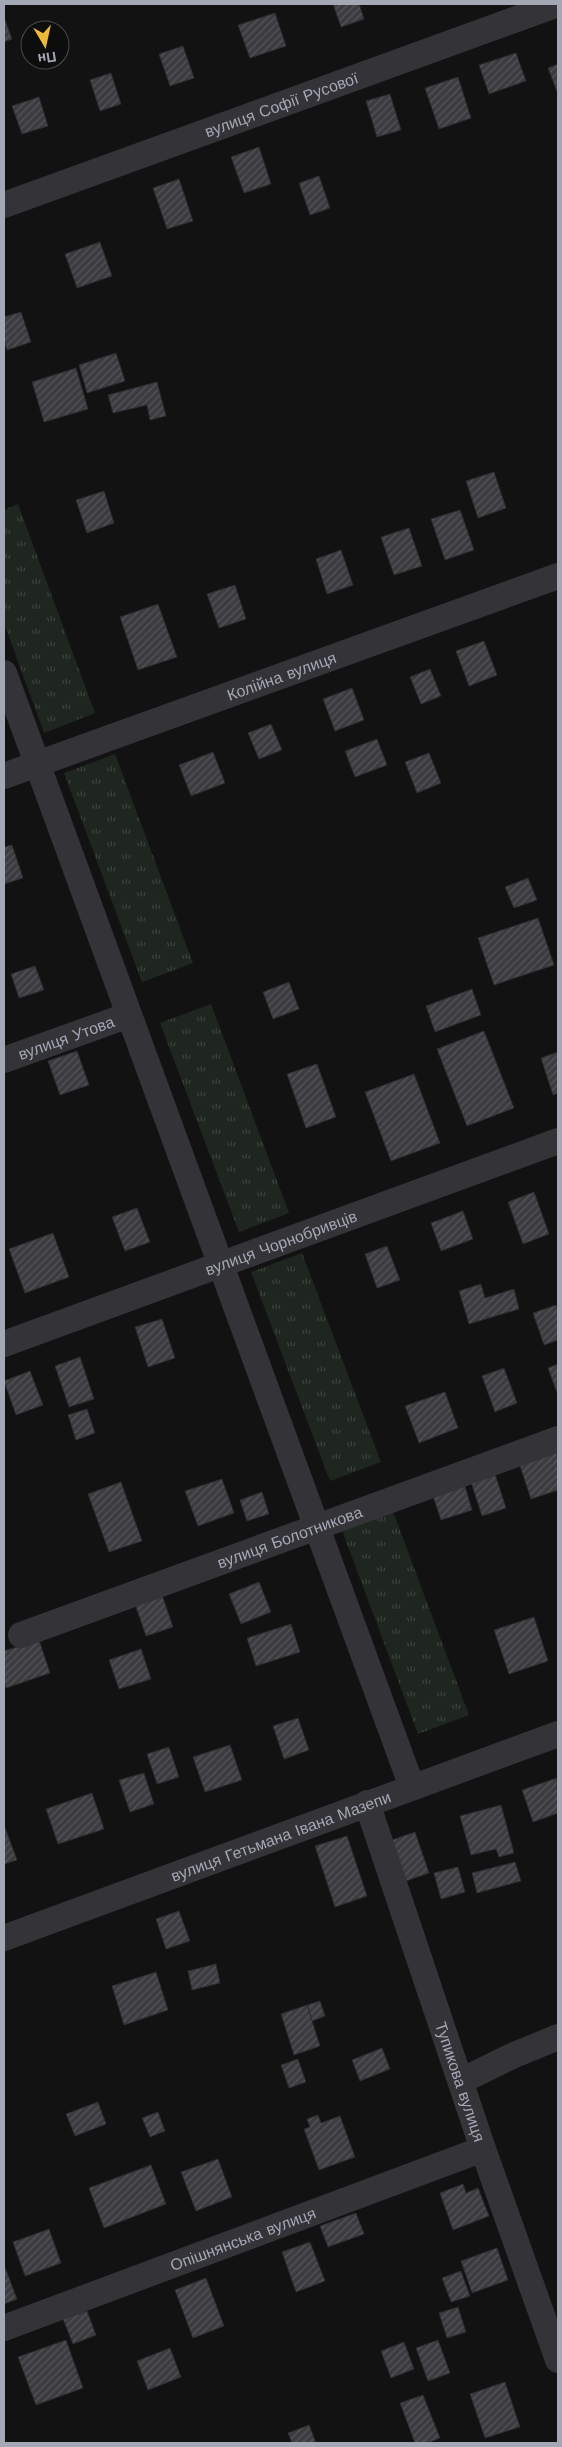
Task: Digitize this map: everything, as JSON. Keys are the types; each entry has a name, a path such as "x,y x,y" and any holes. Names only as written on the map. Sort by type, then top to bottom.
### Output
{"street":[{"name":"вулиця Софії Русової","path":"4,205 558,4"},
{"name":"Колійна вулиця","path":"4,776 558,576"},
{"path":"4,673 412,1787"},
{"name":"вулиця Утова","path":"4,1060 129,1015"},
{"name":"вулиця Чорнобривців","path":"4,1344 558,1141"},
{"name":"вулиця Болотникова","path":"21,1635 558,1438"},
{"name":"вулиця Гетьмана Івана Мазепи","path":"4,1938 558,1734"},
{"name":"Тупикова вулиця","path":"367,1803 483,2150 558,2360"},
{"path":"461,2081 512,2056 558,2037"},
{"name":"Опішнянська вулиця","path":"4,2328 483,2150"}],"green space":[{"path":"18,504 95,713 44,733 4,623 4,510"},
{"path":"115,754 193,963 142,982 64,773"},
{"path":"211,1004 289,1213 239,1232 160,1023"},
{"path":"302,1253 381,1462 330,1481 251,1272"},
{"path":"391,1506 469,1715 418,1734 340,1525"}],"building":[{"path":"333,4 359,4 364,19 341,27"},
{"path":"275,13 286,46 250,58 238,25"},
{"path":"4,17 12,39 4,42"},
{"path":"183,46 194,78 170,86 159,54"},
{"path":"516,53 526,81 489,94 479,65"},
{"path":"558,64 558,94 548,68"},
{"path":"111,73 121,104 100,111 90,80"},
{"path":"458,77 471,118 439,129 425,88"},
{"path":"390,94 401,130 377,137 366,101"},
{"path":"39,97 48,126 22,134 12,106"},
{"path":"259,147 271,184 244,193 231,157"},
{"path":"319,176 330,208 310,215 299,183"},
{"path":"179,179 193,221 167,229 153,188"},
{"path":"100,242 112,276 77,288 65,254"},
{"path":"21,312 31,342 7,350 4,340 4,317"},
{"path":"116,353 125,381 87,393 79,365"},
{"path":"76,368 88,409 44,422 32,382"},
{"path":"157,382 166,416 150,420 147,405 113,413 108,395"},
{"path":"494,472 506,508 478,518 466,481"},
{"path":"104,491 114,523 87,533 76,500"},
{"path":"460,510 474,550 445,560 431,519"},
{"path":"409,528 422,566 394,575 381,537"},
{"path":"341,550 353,585 327,594 316,559"},
{"path":"235,585 246,619 219,628 207,594"},
{"path":"158,604 177,657 138,670 120,617"},
{"path":"484,641 497,675 469,686 456,651"},
{"path":"430,669 441,696 421,704 410,677"},
{"path":"352,688 364,720 335,731 323,699"},
{"path":"271,724 282,750 259,759 248,733"},
{"path":"377,739 387,765 355,777 345,751"},
{"path":"213,752 225,783 191,796 179,765"},
{"path":"429,753 441,783 417,793 405,762"},
{"path":"12,845 23,878 4,884 4,847"},
{"path":"528,878 537,900 514,908 505,887"},
{"path":"538,918 554,965 494,985 478,938"},
{"path":"35,966 44,990 19,998 11,974"},
{"path":"289,982 299,1009 273,1019 263,992"},
{"path":"472,989 481,1015 435,1032 426,1006"},
{"path":"484,1031 514,1108 467,1126 437,1049"},
{"path":"77,1051 89,1085 60,1095 48,1061"},
{"path":"558,1052 558,1093 553,1095 541,1058"},
{"path":"317,1064 336,1117 306,1128 287,1074"},
{"path":"414,1074 440,1143 391,1161 365,1092"},
{"path":"534,1192 549,1234 523,1244 508,1202"},
{"path":"137,1208 150,1242 125,1251 112,1217"},
{"path":"463,1211 473,1239 441,1251 431,1223"},
{"path":"53,1233 69,1277 25,1293 9,1249"},
{"path":"387,1246 400,1280 377,1288 365,1254"},
{"path":"481,1284 485,1298 514,1289 519,1309 469,1324 459,1291"},
{"path":"556,1305 558,1311 558,1340 544,1345 533,1313"},
{"path":"162,1319 175,1358 148,1367 135,1327"},
{"path":"80,1357 94,1399 69,1407 55,1366"},
{"path":"558,1364 558,1395 548,1368"},
{"path":"504,1368 517,1403 495,1412 482,1376"},
{"path":"30,1371 43,1405 16,1415 4,1381"},
{"path":"445,1392 458,1428 419,1443 405,1406"},
{"path":"87,1409 95,1433 76,1440 68,1415"},
{"path":"556,1451 558,1458 558,1490 531,1499 519,1463"},
{"path":"495,1474 506,1508 482,1516 471,1482"},
{"path":"222,1479 234,1513 198,1526 185,1491"},
{"path":"121,1482 142,1541 109,1552 88,1494"},
{"path":"465,1486 472,1510 441,1520 433,1496"},
{"path":"262,1492 269,1514 247,1521 240,1500"},
{"path":"259,1582 271,1612 241,1624 229,1594"},
{"path":"162,1595 173,1627 146,1636 135,1604"},
{"path":"534,1617 548,1661 509,1674 494,1630"},
{"path":"291,1624 300,1652 256,1666 247,1638"},
{"path":"39,1640 50,1673 6,1688 4,1680 4,1651"},
{"path":"141,1649 151,1679 119,1689 109,1660"},
{"path":"298,1718 309,1750 284,1759 273,1726"},
{"path":"230,1745 242,1780 205,1792 193,1757"},
{"path":"169,1747 179,1777 157,1784 147,1754"},
{"path":"144,1773 154,1804 130,1812 119,1780"},
{"path":"557,1778 558,1813 533,1822 522,1790"},
{"path":"92,1793 104,1829 58,1844 46,1809"},
{"path":"501,1805 514,1853 499,1857 496,1849 471,1855 460,1816"},
{"path":"4,1825 17,1860 4,1864"},
{"path":"415,1832 429,1873 406,1881 392,1840"},
{"path":"347,1836 367,1896 335,1907 315,1846"},
{"path":"515,1862 521,1881 477,1893 472,1873"},
{"path":"458,1867 465,1892 441,1899 434,1873"},
{"path":"179,1911 190,1941 166,1949 156,1919"},
{"path":"216,1964 220,1983 192,1990 188,1971"},
{"path":"156,1972 168,2010 124,2025 112,1986"},
{"path":"320,2001 325,2016 312,2021 307,2005"},
{"path":"307,2005 320,2046 294,2055 281,2014"},
{"path":"382,2048 390,2069 360,2081 352,2060"},
{"path":"298,2059 306,2082 289,2088 281,2065"},
{"path":"98,2102 106,2124 75,2136 66,2114"},
{"path":"158,2112 165,2131 150,2137 142,2118"},
{"path":"318,2115 321,2123 340,2116 355,2157 319,2170 304,2129 310,2127 307,2119"},
{"path":"218,2159 232,2197 196,2211 181,2172"},
{"path":"151,2165 166,2204 104,2228 89,2188"},
{"path":"463,2184 466,2193 478,2188 489,2216 453,2230 440,2193"},
{"path":"356,2213 364,2234 328,2247 320,2226"},
{"path":"49,2229 61,2263 25,2276 13,2242"},
{"path":"310,2242 325,2281 296,2292 282,2252"},
{"path":"497,2248 508,2280 472,2293 461,2261"},
{"path":"4,2265 17,2299 4,2304"},
{"path":"461,2271 470,2296 451,2302 442,2278"},
{"path":"206,2278 224,2326 193,2338 175,2290"},
{"path":"458,2307 466,2332 447,2338 439,2313"},
{"path":"87,2311 96,2335 73,2344 63,2319"},
{"path":"66,2340 83,2388 36,2405 18,2357"},
{"path":"438,2340 450,2373 428,2381 416,2348"},
{"path":"404,2342 414,2369 391,2378 381,2351"},
{"path":"170,2348 181,2377 148,2390 137,2361"},
{"path":"505,2382 520,2427 485,2438 470,2394"},
{"path":"423,2395 440,2438 427,2443 415,2443 400,2403"},
{"path":"309,2425 316,2443 292,2443 288,2433"}]}
